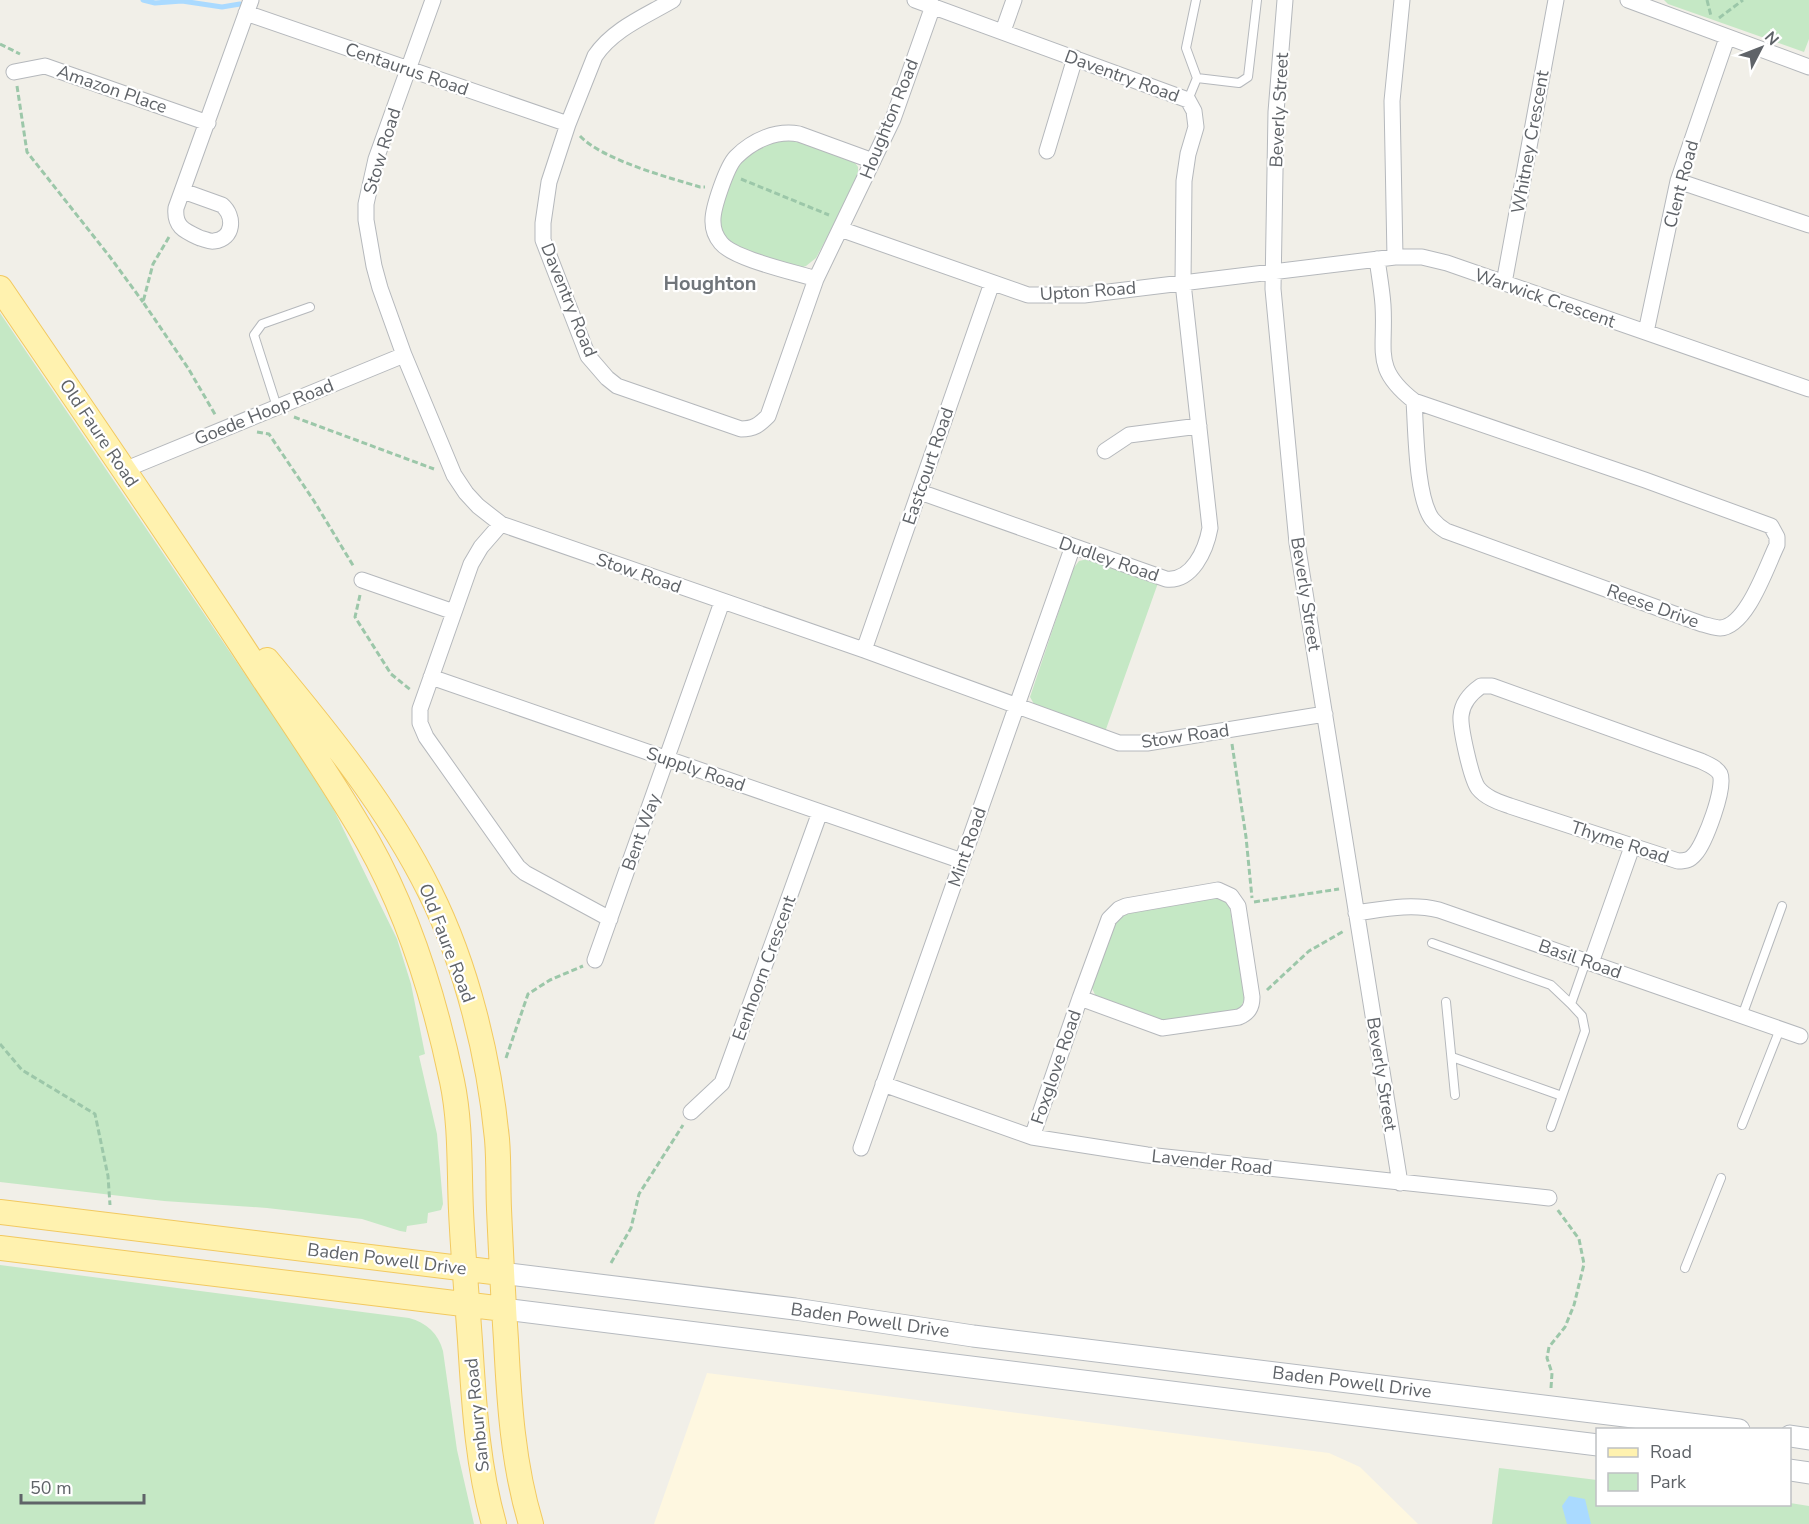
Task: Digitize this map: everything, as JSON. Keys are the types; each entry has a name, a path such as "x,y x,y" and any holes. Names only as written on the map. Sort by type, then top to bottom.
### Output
{"main road":[{"name":"Old Faure Road","path":"0,288 197,578 329,777 370,845 404,920 423,973 453,1084 460,1140 460,1203 466,1304"},
{"name":"Old Faure Road","path":"197,578 302,702 347,760 394,828 430,893 468,993 488,1073 497,1140 504,1309"},
{"name":"Baden Powell Drive","path":"0,1212 795,1309 973,1336 1723,1428"},
{"name":"Baden Powell Drive","path":"0,1248 1596,1445"},
{"name":"Sanbury Road","path":"466,1304 478,1447 494,1524"},
{"name":"Sanbury Road","path":"504,1309 508,1398 512,1431 531,1524"},
{"path":"1791,1436 1809,1438"},
{"path":"1791,1470 1809,1473"}],"street":[{"name":"Stow Road","path":"433,0 376,159 366,204 367,229 374,266 404,355 454,474 478,506 501,524 864,650 1119,743 1147,743 1325,714"},
{"name":"Daventry Road","path":"674,0 614,35 601,47 590,66 549,182 544,206 543,240 588,356 607,378 629,392 741,429 752,429 768,416 838,223"},
{"name":"Daventry Road","path":"915,0 1188,100 1194,111 1196,127 1188,154 1184,181 1183,283"},
{"path":"1003,31 1014,0"},
{"name":"Beverly Street","path":"1285,0 1276,112 1273,289 1298,543 1400,1183"},
{"path":"1395,256 1392,101 1402,0"},
{"name":"Whitney Crescent","path":"1504,283 1556,0"},
{"path":"1628,0 1809,67"},
{"name":"Centaurus Road","path":"248,6 408,70 568,124"},
{"path":"183,191 248,6"},
{"name":"Houghton Road","path":"838,223 873,161 893,119 933,6"},
{"name":"Clent Road","path":"1646,332 1678,182 1727,38"},
{"path":"1047,151 1075,58"},
{"name":"Amazon Place","path":"14,72 45,66 208,123"},
{"path":"816,279 733,253 721,243 714,230 713,216 729,181 732,162 736,156 761,140 779,133 799,134 873,161"},
{"path":"1678,182 1809,225"},
{"name":"Upton Road","path":"838,223 1028,295 1084,295 1274,272"},
{"name":"Warwick Crescent","path":"1274,272 1395,256 1422,257 1447,263 1809,389"},
{"name":"Reese Drive","path":"1377,259 1383,305 1383,359 1385,369 1400,390 1414,401 1771,526 1777,537 1777,544 1746,610 1738,620 1720,628 1702,624 1446,531 1432,520 1425,504 1414,401"},
{"name":"Eastcourt Road","path":"864,650 992,283"},
{"name":"Dudley Road","path":"920,492 1166,579 1177,579 1186,574 1204,551 1210,528 1183,283"},
{"name":"Goede Hoop Road","path":"124,470 404,355"},
{"path":"1105,451 1129,435 1199,426"},
{"path":"501,524 481,547 471,564 423,699 419,716 422,730 511,859 525,873 610,920"},
{"name":"Mint Road","path":"861,1148 1073,546"},
{"path":"362,580 454,612"},
{"name":"Bent Way","path":"596,960 722,602"},
{"name":"Supply Road","path":"431,677 962,861"},
{"name":"Thyme Road","path":"1481,686 1492,686 1701,761 1718,771 1721,783 1713,813 1698,849 1690,859 1678,861 1632,847 1486,796 1471,774 1461,716 1472,693 1481,686"},
{"name":"Eenhoorn Crescent","path":"691,1112 722,1083 820,812"},
{"path":"1588,962 1632,847"},
{"name":"Foxglove Road","path":"1032,1137 1080,998 1106,926 1113,913 1126,906 1218,890 1231,896 1238,906 1252,997 1250,1010 1239,1017 1162,1028 1080,998"},
{"name":"Basil Road","path":"1358,921 1409,906 1425,906 1800,1036"},
{"name":"Lavender Road","path":"884,1084 1032,1137 1147,1155 1549,1198"}],"lane":[{"path":"1188,100 1197,78 1186,48 1196,0"},
{"path":"1197,78 1239,83 1248,77 1257,0"},
{"path":"277,407 254,335 262,324 310,307"},
{"path":"1742,1016 1782,906"},
{"path":"1432,943 1551,985 1582,1016 1585,1030 1551,1127"},
{"path":"1570,1004 1588,962"},
{"path":"1446,1002 1455,1095"},
{"path":"1742,1125 1780,1029"},
{"path":"1452,1057 1562,1096"},
{"path":"1685,1268 1721,1178"}],"path":[{"path":"1707,0 1713,23 1743,0"},
{"path":"14,72 27,152 110,257 142,302"},
{"path":"568,124 588,144 642,169 700,187 729,181 838,223"},
{"path":"277,407 300,421 424,466 454,474"},
{"path":"362,580 355,616 391,674 423,699"},
{"path":"1229,730 1246,837 1253,902 1344,888"},
{"path":"1252,997 1261,996 1309,951 1358,921"},
{"path":"506,1058 528,994 550,980 596,960"},
{"path":"0,1044 22,1070 95,1114 108,1176 111,1225"},
{"path":"611,1263 631,1228 639,1194 691,1112"},
{"path":"1549,1198 1579,1239 1584,1264 1574,1305 1565,1327 1549,1347 1547,1358 1552,1373 1551,1388"}],"shaded area":[{"path":"707,1373 1329,1453 1360,1467 1418,1524 654,1524"}],"green space":[{"path":"1664,0 1809,0 1809,39 1804,52 1668,4"},
{"path":"792,138 853,160 858,167 858,179 816,258 800,268 747,252 725,237 720,226 720,213 737,164 749,153 762,146"},
{"path":"0,313 291,742 333,808 397,939 411,984 425,1054 419,1056 437,1134 443,1204 441,1210 428,1213 427,1223 407,1226 406,1232 362,1219 267,1208 164,1201 0,1182"},
{"path":"1088,559 1158,583 1105,732 1034,704 1030,697 1073,569 1079,561"},
{"path":"1217,898 1229,904 1245,998 1240,1009 1171,1021 1159,1020 1096,997 1092,988 1093,984 1113,926 1120,916 1131,912"},
{"path":"0,1265 409,1318 421,1323 435,1334 443,1351 457,1450 474,1524 0,1524"},
{"path":"1499,1468 1596,1480 1596,1506 1791,1506 1791,1503 1809,1506 1809,1524 1492,1524"}],"water":[{"path":"1569,1496 1585,1499 1591,1524 1567,1524 1562,1506"}],"waterway":[{"path":"143,0 155,3 182,1 222,7 240,4"}],"district":[{"name":"Houghton","path":"710,283"}]}
